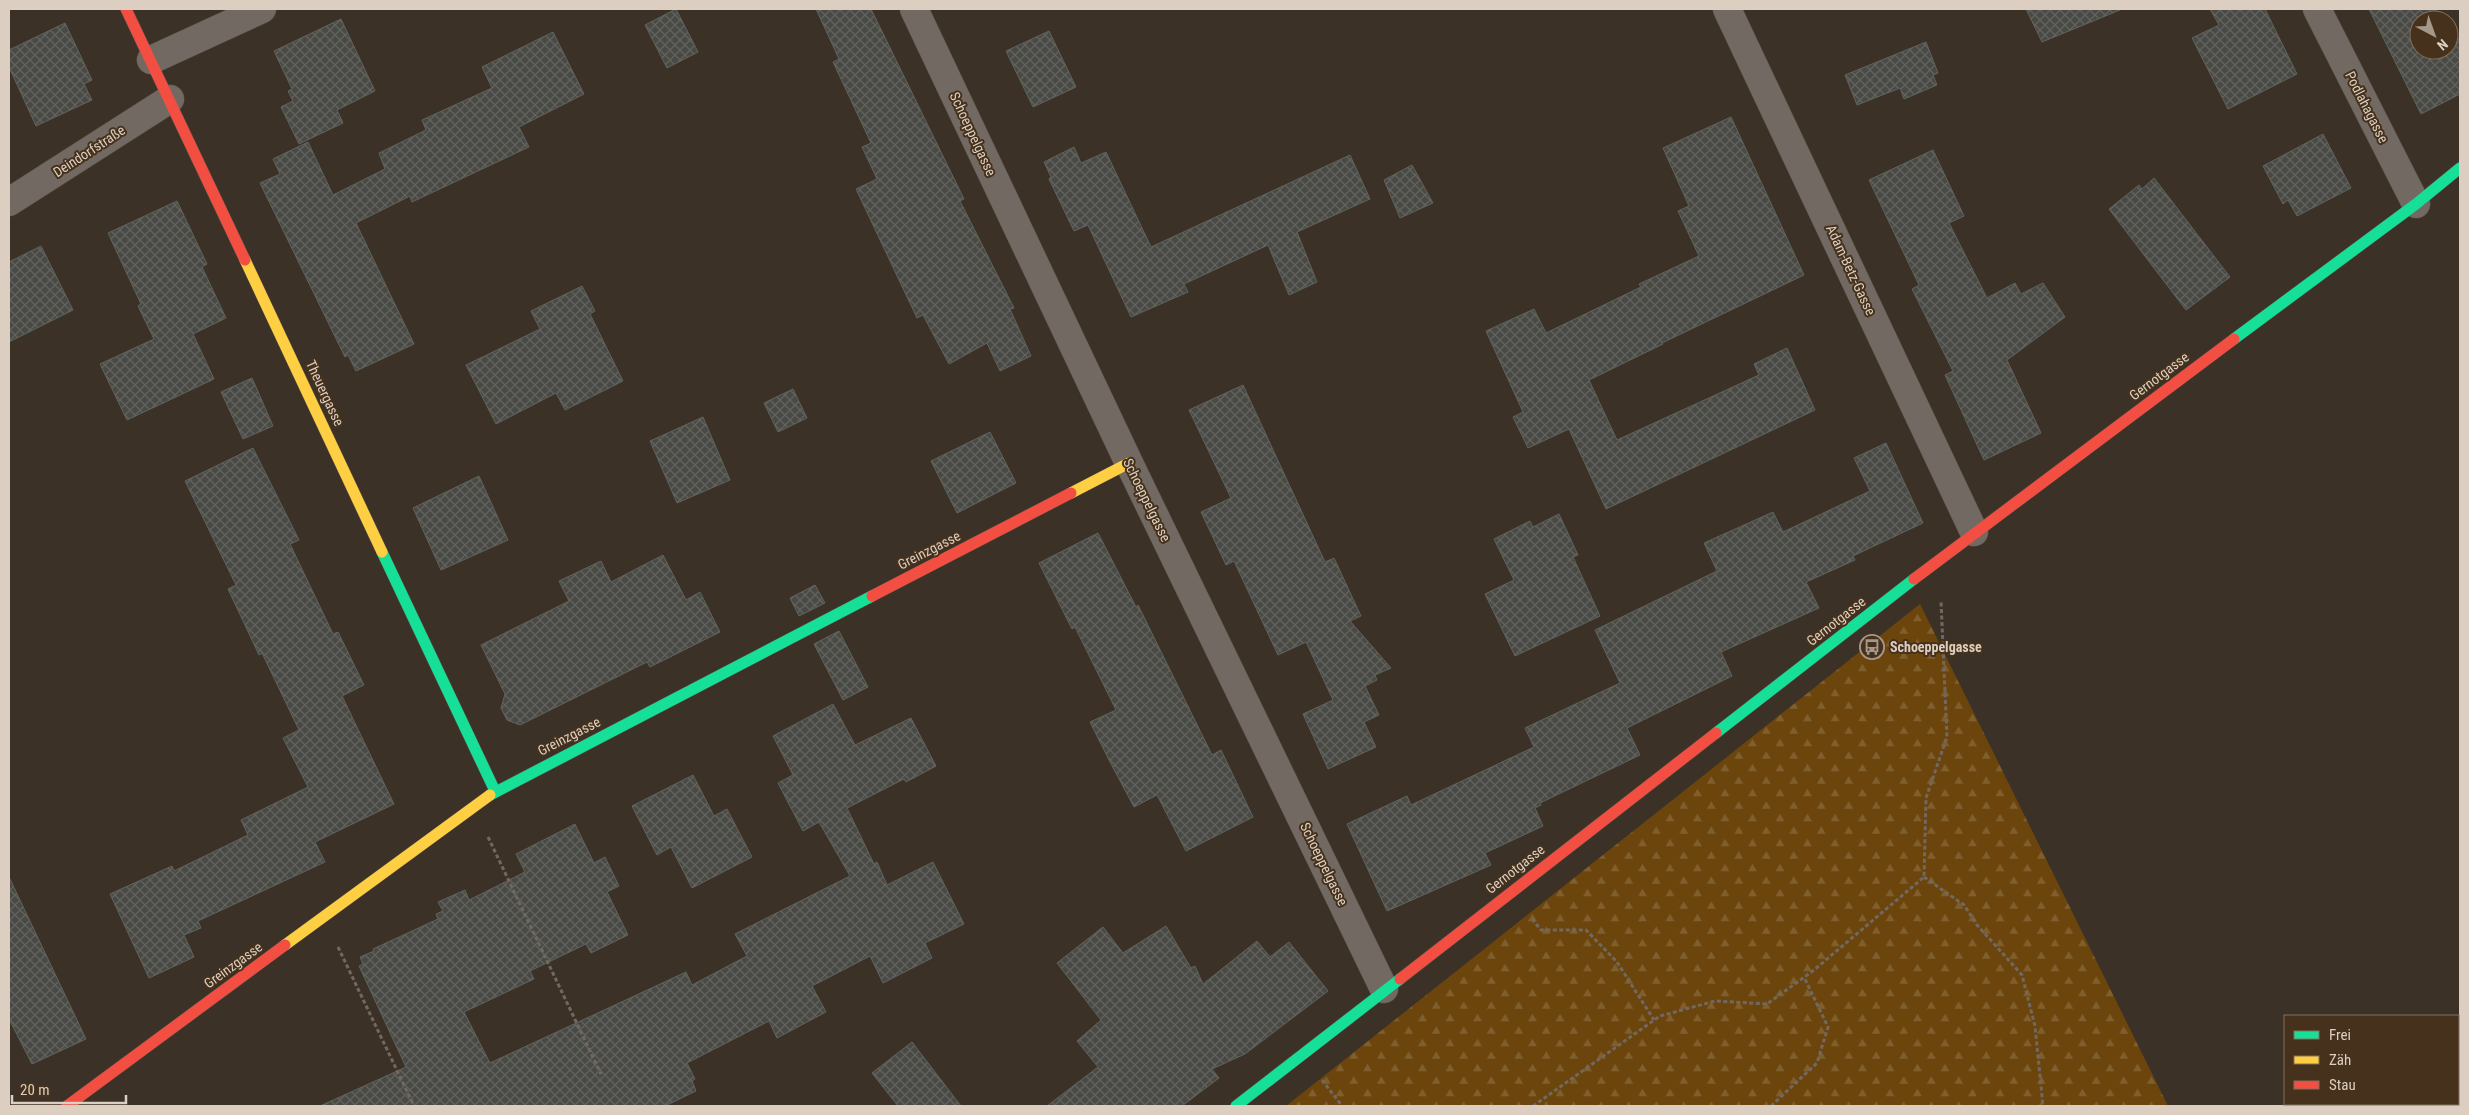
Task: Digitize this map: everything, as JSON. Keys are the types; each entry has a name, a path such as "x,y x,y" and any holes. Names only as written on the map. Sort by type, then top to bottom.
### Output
{"street":[{"name":"Theuergasse","path":"126,9 152,60 494,791"},
{"path":"152,60 262,9"},
{"name":"Schoeppelgasse","path":"914,9 1129,463 1384,989"},
{"name":"Adam-Betz-Gasse","path":"1727,9 1974,532"},
{"name":"Podlahagasse","path":"2317,9 2416,204"},
{"name":"Deindorfstraße","path":"9,202 170,99"},
{"name":"Gernotgasse","path":"1236,1106 1974,532 2416,204 2460,168"},
{"name":"Greinzgasse","path":"67,1106 494,791 1129,463"}],"path":[{"path":"1533,1106 1660,1016 1715,1001 1767,1004 1804,977 1924,877 1926,798 1947,737 1939,559"},
{"path":"474,807 600,1074"},
{"path":"1924,877 1964,905 1977,925 2022,975 2035,1026 2043,1106"},
{"path":"1508,893 1541,930 1586,930 1617,962 1654,1020"},
{"path":"323,917 414,1106"},
{"path":"1771,1106 1817,1063 1828,1027 1804,977"}],"green space":[{"path":"1920,604 2168,1106 1286,1106"}],"building":[{"path":"676,9 698,52 667,68 645,25"},
{"path":"816,9 871,9 964,199 960,201 1014,308 1010,309 1031,356 1000,371 987,343 949,364 923,315 917,318 856,189 877,179 862,147 871,143 833,62 839,59"},
{"path":"2026,9 2120,9 2120,10 2042,42"},
{"path":"2210,9 2265,9 2297,74 2228,109 2192,38 2219,25"},
{"path":"2369,9 2436,10 2409,10 2409,60 2459,60 2459,40 2460,41 2460,94 2421,114"},
{"path":"341,19 375,91 337,110 343,123 299,144 281,107 293,101 288,91 292,89 274,51"},
{"path":"65,23 92,80 84,84 92,100 36,126 9,67 9,50"},
{"path":"1049,31 1076,87 1033,107 1006,51"},
{"path":"553,32 584,94 519,127 529,147 412,202 410,196 356,223 414,344 356,371 348,355 345,357 260,183 280,174 273,159 308,142 333,195 385,169 379,153 426,130 422,120 492,88 482,67"},
{"path":"1926,42 1938,73 1933,75 1937,85 1904,99 1900,88 1857,105 1845,75"},
{"path":"1731,117 1804,275 1589,380 1617,440 1759,375 1754,364 1787,348 1815,410 1606,509 1569,429 1528,448 1513,417 1523,412 1486,331 1534,309 1546,333 1641,287 1639,284 1699,256 1678,211 1689,206 1663,148"},
{"path":"2323,134 2351,188 2297,216 2288,200 2283,204 2263,166"},
{"path":"1074,147 1081,163 1106,152 1151,247 1350,155 1370,199 1297,232 1317,282 1289,295 1268,245 1184,284 1188,292 1131,317 1088,225 1074,231 1049,179 1051,177 1044,162"},
{"path":"1933,150 1964,216 1949,223 1987,298 2015,283 2021,294 2043,283 2065,317 2007,360 2041,433 1984,460 1945,375 1953,371 1912,289 1919,285 1869,180"},
{"path":"1412,165 1433,203 1400,218 1384,180"},
{"path":"2154,178 2230,277 2186,310 2109,209 2139,185 2142,189"},
{"path":"177,201 207,264 202,267 226,318 193,334 214,379 127,420 100,364 154,339 138,306 141,304 108,233"},
{"path":"41,246 73,310 9,342 9,262"},
{"path":"582,286 595,311 590,314 623,381 565,410 556,393 496,424 466,365 540,329 531,311"},
{"path":"252,378 273,426 243,439 221,392"},
{"path":"1243,385 1325,562 1334,558 1361,616 1350,621 1391,668 1375,675 1377,680 1365,686 1379,715 1364,722 1376,747 1328,769 1303,714 1333,700 1306,642 1278,655 1234,561 1226,565 1201,512 1231,498 1189,410"},
{"path":"793,389 807,418 778,432 764,403"},
{"path":"703,417 730,480 677,503 650,441"},
{"path":"990,432 1016,483 957,513 931,461"},
{"path":"1886,443 1923,523 1853,556 1855,560 1806,582 1819,608 1721,652 1732,676 1627,728 1640,755 1540,803 1541,805 1535,808 1543,826 1485,853 1491,865 1387,911 1347,824 1407,796 1411,805 1534,747 1525,728 1620,683 1595,630 1717,571 1704,543 1773,512 1783,532 1870,491 1854,458"},
{"path":"253,448 299,540 290,544 333,634 338,632 364,685 342,696 394,804 315,842 325,862 198,921 201,928 184,935 194,957 149,978 110,894 172,866 174,871 248,835 241,820 308,787 283,738 299,730 262,653 259,655 228,589 236,585 185,481"},
{"path":"479,476 508,540 441,570 413,508"},
{"path":"1559,514 1578,555 1573,557 1600,616 1515,656 1485,594 1514,580 1494,539 1530,521 1533,527"},
{"path":"1098,533 1136,607 1138,605 1212,755 1221,750 1253,817 1186,851 1157,795 1134,807 1109,760 1090,722 1116,710 1075,627 1072,629 1039,563"},
{"path":"663,555 686,600 700,592 720,632 650,667 647,662 520,725 507,720 501,708 505,694 481,645 569,601 559,581 601,561 611,582"},
{"path":"815,585 825,603 799,616 790,598"},
{"path":"839,631 868,687 843,700 814,644"},
{"path":"833,704 855,745 911,718 936,766 906,782 904,779 847,808 874,864 877,862 887,885 933,862 964,924 925,943 932,958 883,983 870,956 812,986 826,1012 777,1038 769,1021 687,1063 695,1079 692,1081 696,1091 665,1106 320,1106 406,1067 359,966 363,964 360,957 438,919 436,914 443,911 438,902 465,890 469,900 525,872 516,854 575,824 594,863 605,857 619,886 607,892 628,935 591,953 586,944 530,971 534,979 464,1012 490,1063 686,972 692,985 747,956 735,934 850,876 819,822 803,831 778,783 793,775 773,736"},
{"path":"693,775 714,816 727,809 752,857 692,888 671,847 657,855 632,806"},
{"path":"9,877 86,1039 32,1064 9,1019"},
{"path":"1166,926 1191,968 1195,966 1203,984 1257,941 1270,957 1289,942 1328,991 1245,1054 1212,1069 1219,1078 1182,1106 1047,1106 1098,1067 1077,1041 1101,1020 1057,963 1103,927 1123,953"},
{"path":"912,1042 961,1106 898,1106 872,1073"}],"traffic: fast":[{"path":"2234,339 2416,204 2460,168"},
{"path":"382,552 495,791"},
{"path":"1716,733 1914,579"},
{"path":"490,795 872,596"},
{"path":"1236,1106 1400,979"}],"traffic: slow":[{"path":"245,260 382,552"},
{"path":"1071,493 1129,463"},
{"path":"285,945 490,795"}],"traffic: jam":[{"path":"126,9 245,260"},
{"path":"1914,579 2234,339"},
{"path":"872,596 1071,493"},
{"path":"1400,979 1716,733"},
{"path":"67,1106 285,945"}],"place":[{"name":"Schoeppelgasse","path":"1872,647"}]}
